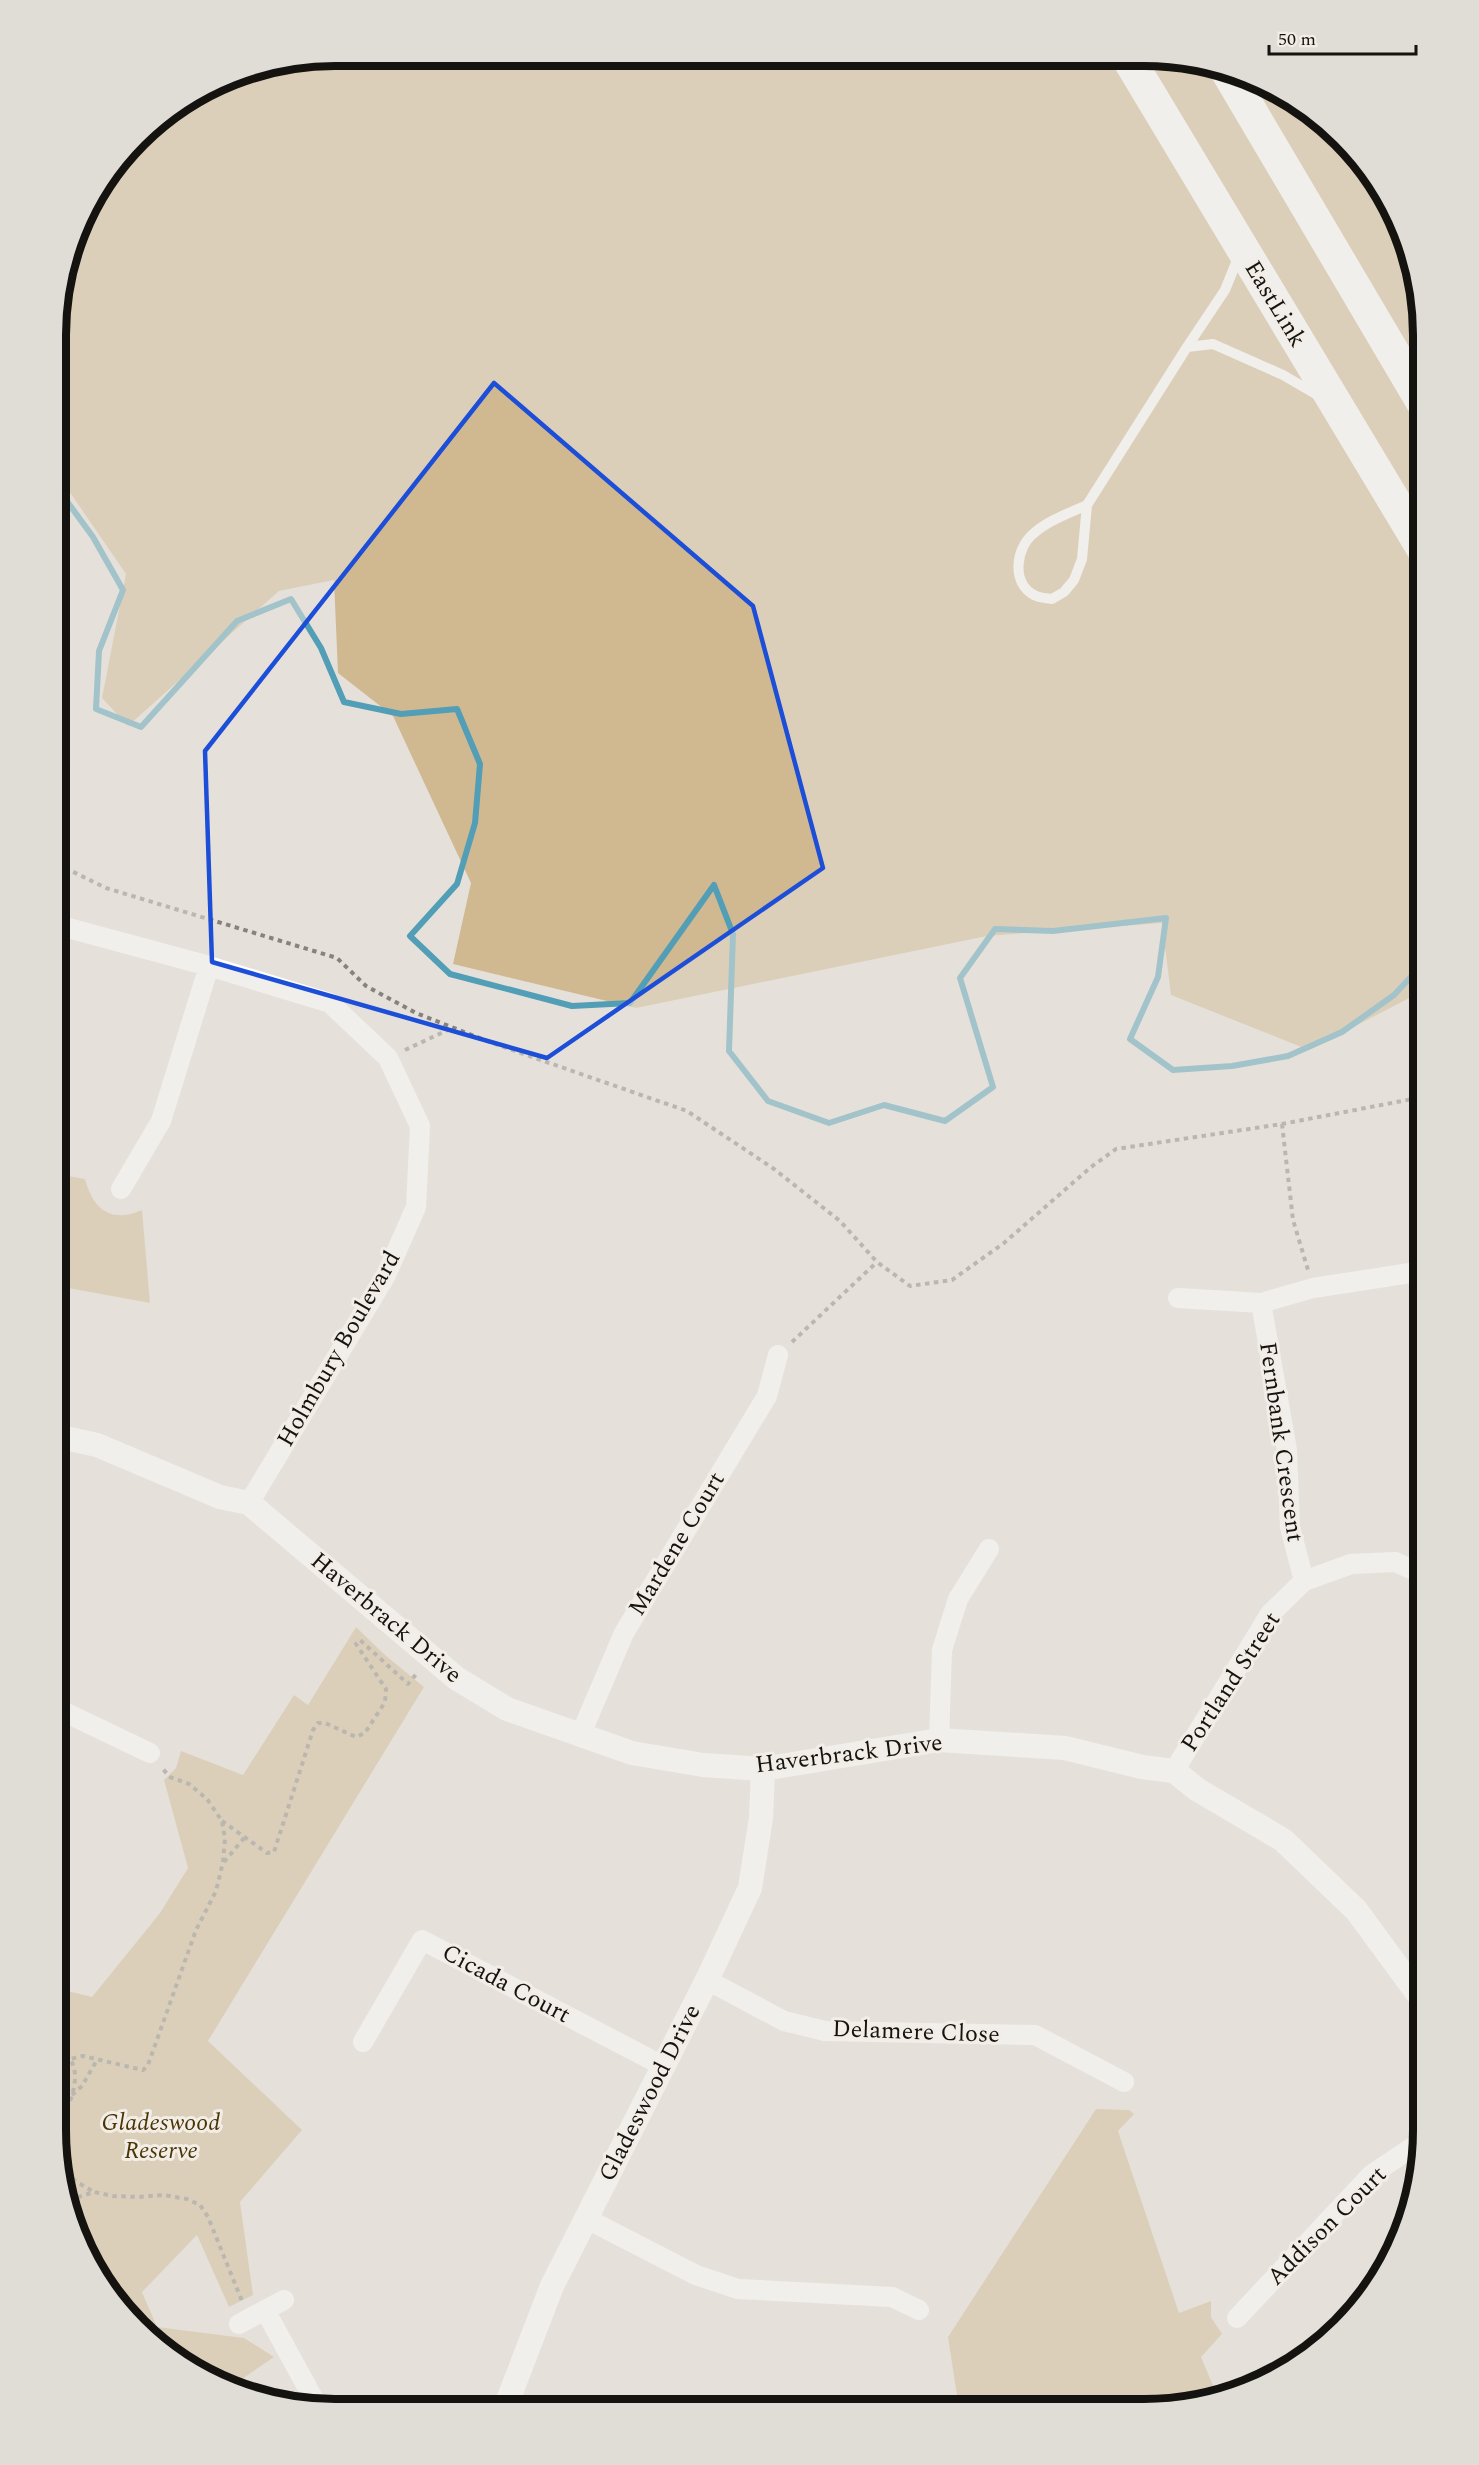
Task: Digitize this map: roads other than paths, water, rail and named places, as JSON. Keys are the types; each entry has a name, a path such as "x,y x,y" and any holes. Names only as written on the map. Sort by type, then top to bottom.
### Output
{"highway":[{"name":"EastLink","path":"1133,66 1413,531"},
{"path":"1233,81 1413,384"}],"street":[{"name":"Holmbury Boulevard","path":"66,927 209,966 330,1003 388,1058 420,1126 416,1207 386,1275 249,1503"},
{"path":"121,1189 161,1121 209,966"},
{"path":"1178,1298 1261,1303 1313,1288 1413,1273"},
{"name":"Fernbank Crescent","path":"1261,1303 1287,1450 1290,1527 1304,1581"},
{"name":"Mardene Court","path":"580,1736 624,1633 767,1396 778,1355"},
{"name":"Haverbrack Drive","path":"66,1438 97,1445 220,1497 249,1503 429,1658 456,1678 507,1709 632,1753 703,1765 763,1769 939,1740 1065,1748 1142,1767 1174,1771"},
{"path":"939,1740 942,1650 958,1599 989,1549"},
{"name":"Portland Street","path":"1174,1771 1270,1614 1304,1581 1351,1564 1395,1562 1413,1570"},
{"path":"66,1713 150,1753"},
{"name":"Gladeswood Drive","path":"508,2399 552,2286 707,1980 750,1888 761,1818 763,1769"},
{"path":"1174,1771 1198,1790 1282,1840 1356,1910 1413,1987"},
{"name":"Cicada Court","path":"363,2042 422,1940 663,2066"},
{"name":"Delamere Close","path":"707,1980 784,2021 825,2031 1035,2035 1124,2082"},
{"name":"Addison Court","path":"1237,2318 1371,2175 1412,2147"},
{"path":"587,2220 696,2275 738,2289 892,2297 919,2310"},
{"path":"284,2300 251,2318 311,2398"}],"lane":[{"path":"1087,506 1032,534 1023,548 1018,562 1019,575 1025,588 1034,595 1052,599 1064,592 1074,580 1082,559 1087,506 1225,290 1242,249"},
{"path":"1187,347 1213,344 1283,375 1335,405"}],"waterway":[{"path":"66,500 93,537 123,590 99,651 96,709 141,727 237,621 291,599 321,648 344,702 401,714 457,709 480,764 475,823 457,884 410,936 450,974 572,1006 630,1003 714,885 733,934 729,1051 768,1101 829,1123 884,1105 945,1121 993,1087 960,978 995,929 1053,931 1166,918 1158,977 1130,1039 1173,1070 1232,1066 1288,1056 1342,1032 1394,995 1413,975"}],"park label":[{"name":"Gladeswood Reserve","path":"161,2137"}]}
